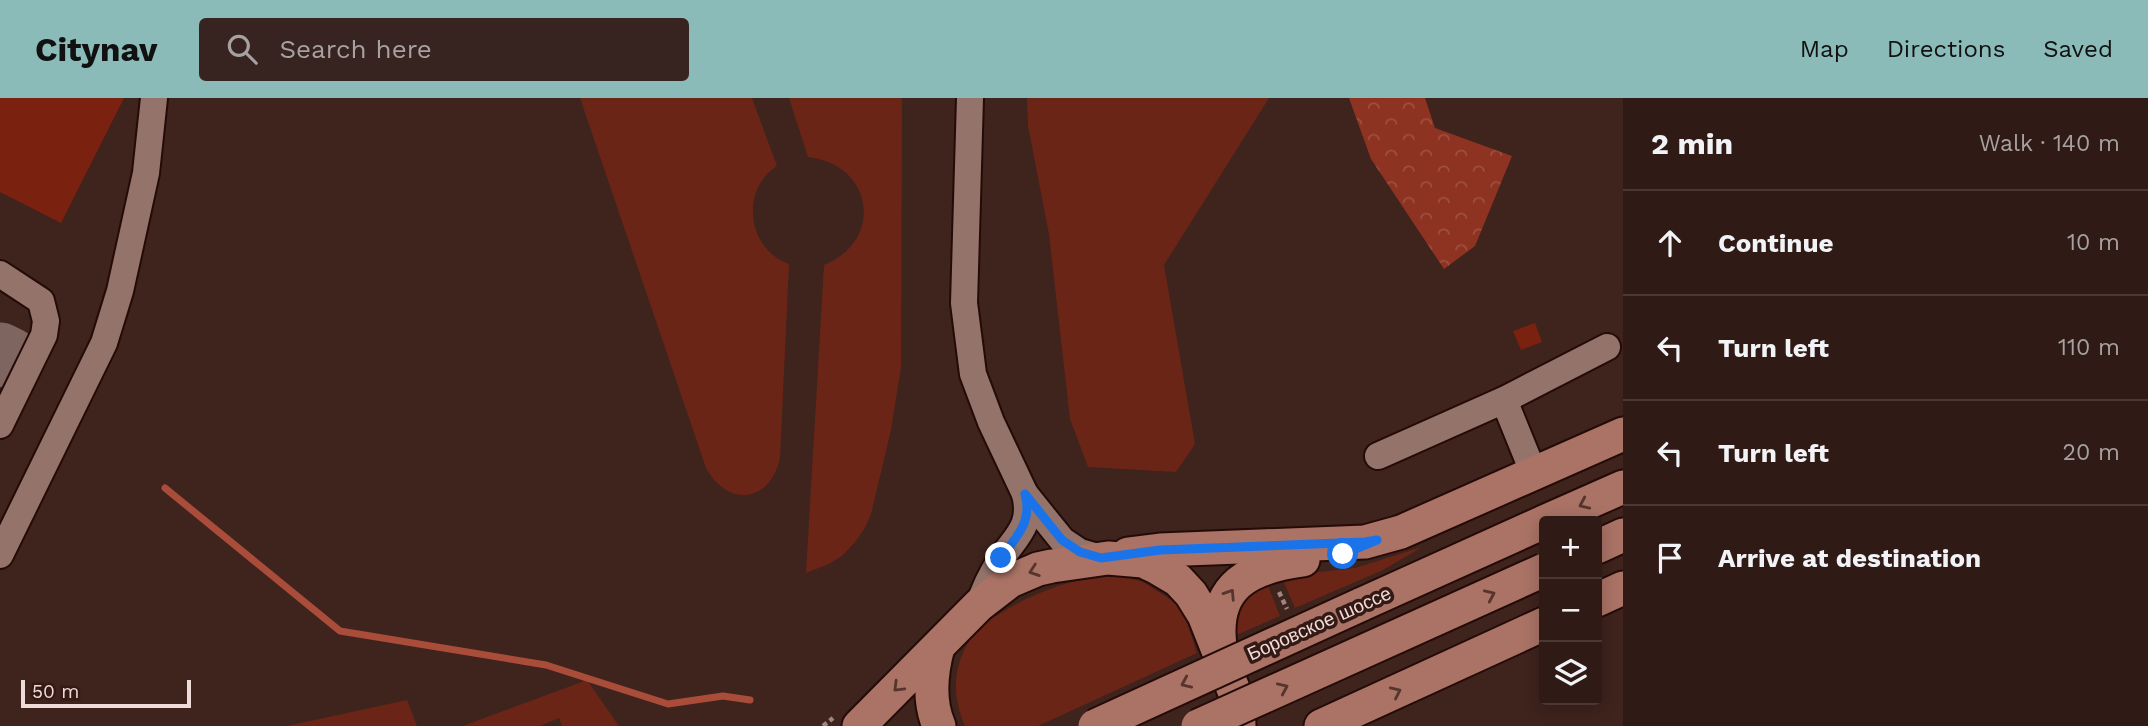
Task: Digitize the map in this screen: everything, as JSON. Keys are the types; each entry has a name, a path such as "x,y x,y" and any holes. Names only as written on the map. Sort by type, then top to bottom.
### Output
{"main road":[{"path":"1222,659 1219,630 1222,609 1237,583 1265,566 1343,554 1401,532 1623,433"},
{"name":"Боровское шоссе","path":"1558,516 1623,487"},
{"name":"Боровское шоссе","path":"1094,726 1539,525"},
{"path":"1602,545 1623,535"},
{"path":"859,726 979,605 1010,581 1028,573 1065,563 1160,550 1377,540"},
{"path":"1104,558 1143,561 1178,580 1196,600 1222,659 1242,718"},
{"path":"1198,726 1539,572"},
{"path":"1602,598 1623,588"},
{"path":"1328,724 1539,626"},
{"path":"938,647 932,687 933,706 939,726"}],"street":[{"path":"0,555 104,343 120,291 146,173 154,98"},
{"path":"970,98 964,303 973,374 979,394 1025,494 1062,540 1080,552 1104,558"},
{"path":"0,274 41,302 46,321 44,335 0,425"},
{"path":"1378,456 1504,400 1607,347"},
{"path":"1504,400 1534,474"},
{"path":"979,605 998,564 1024,528 1027,513 1025,494"}],"shaded area":[{"path":"580,98 752,98 777,166 757,189 753,219 764,246 775,257 789,264 780,458 775,473 758,491 748,495 725,490 706,468"},
{"path":"789,98 902,98 901,367 891,430 871,514 865,528 843,555 806,573 824,265 843,253 856,239 863,222 863,204 858,188 846,173 830,163 808,157"},
{"path":"1027,98 1269,98 1164,265 1195,444 1176,472 1088,467 1070,419 1049,234 1028,126"},
{"path":"1422,547 1383,570 1295,608 1282,578 1355,568"},
{"path":"1102,576 1125,577 1143,582 1176,603 1185,617 1197,653 1038,726 965,726 957,699 957,673 965,648 982,625 1037,594 1075,581"},
{"path":"1265,578 1280,616 1234,636 1239,594"},
{"path":"587,680 619,726 562,726 559,718 540,726 463,726"},
{"path":"407,700 417,726 287,726"}],"green space":[{"path":"1349,98 1425,98 1435,128 1512,156 1475,246 1444,269 1371,159"}],"building":[{"path":"0,98 124,98 61,223 0,192"},
{"path":"1535,323 1542,342 1521,350 1513,331"}],"waterway":[{"path":"165,488 340,631 546,665 668,704 723,696 750,700"}],"taxiway":[{"path":"0,353 10,358"}],"route":[{"path":"1001,558 1024,528 1027,519 1025,494 1038,514 1062,540 1080,552 1101,558 1160,550 1377,540 1343,554"}]}
